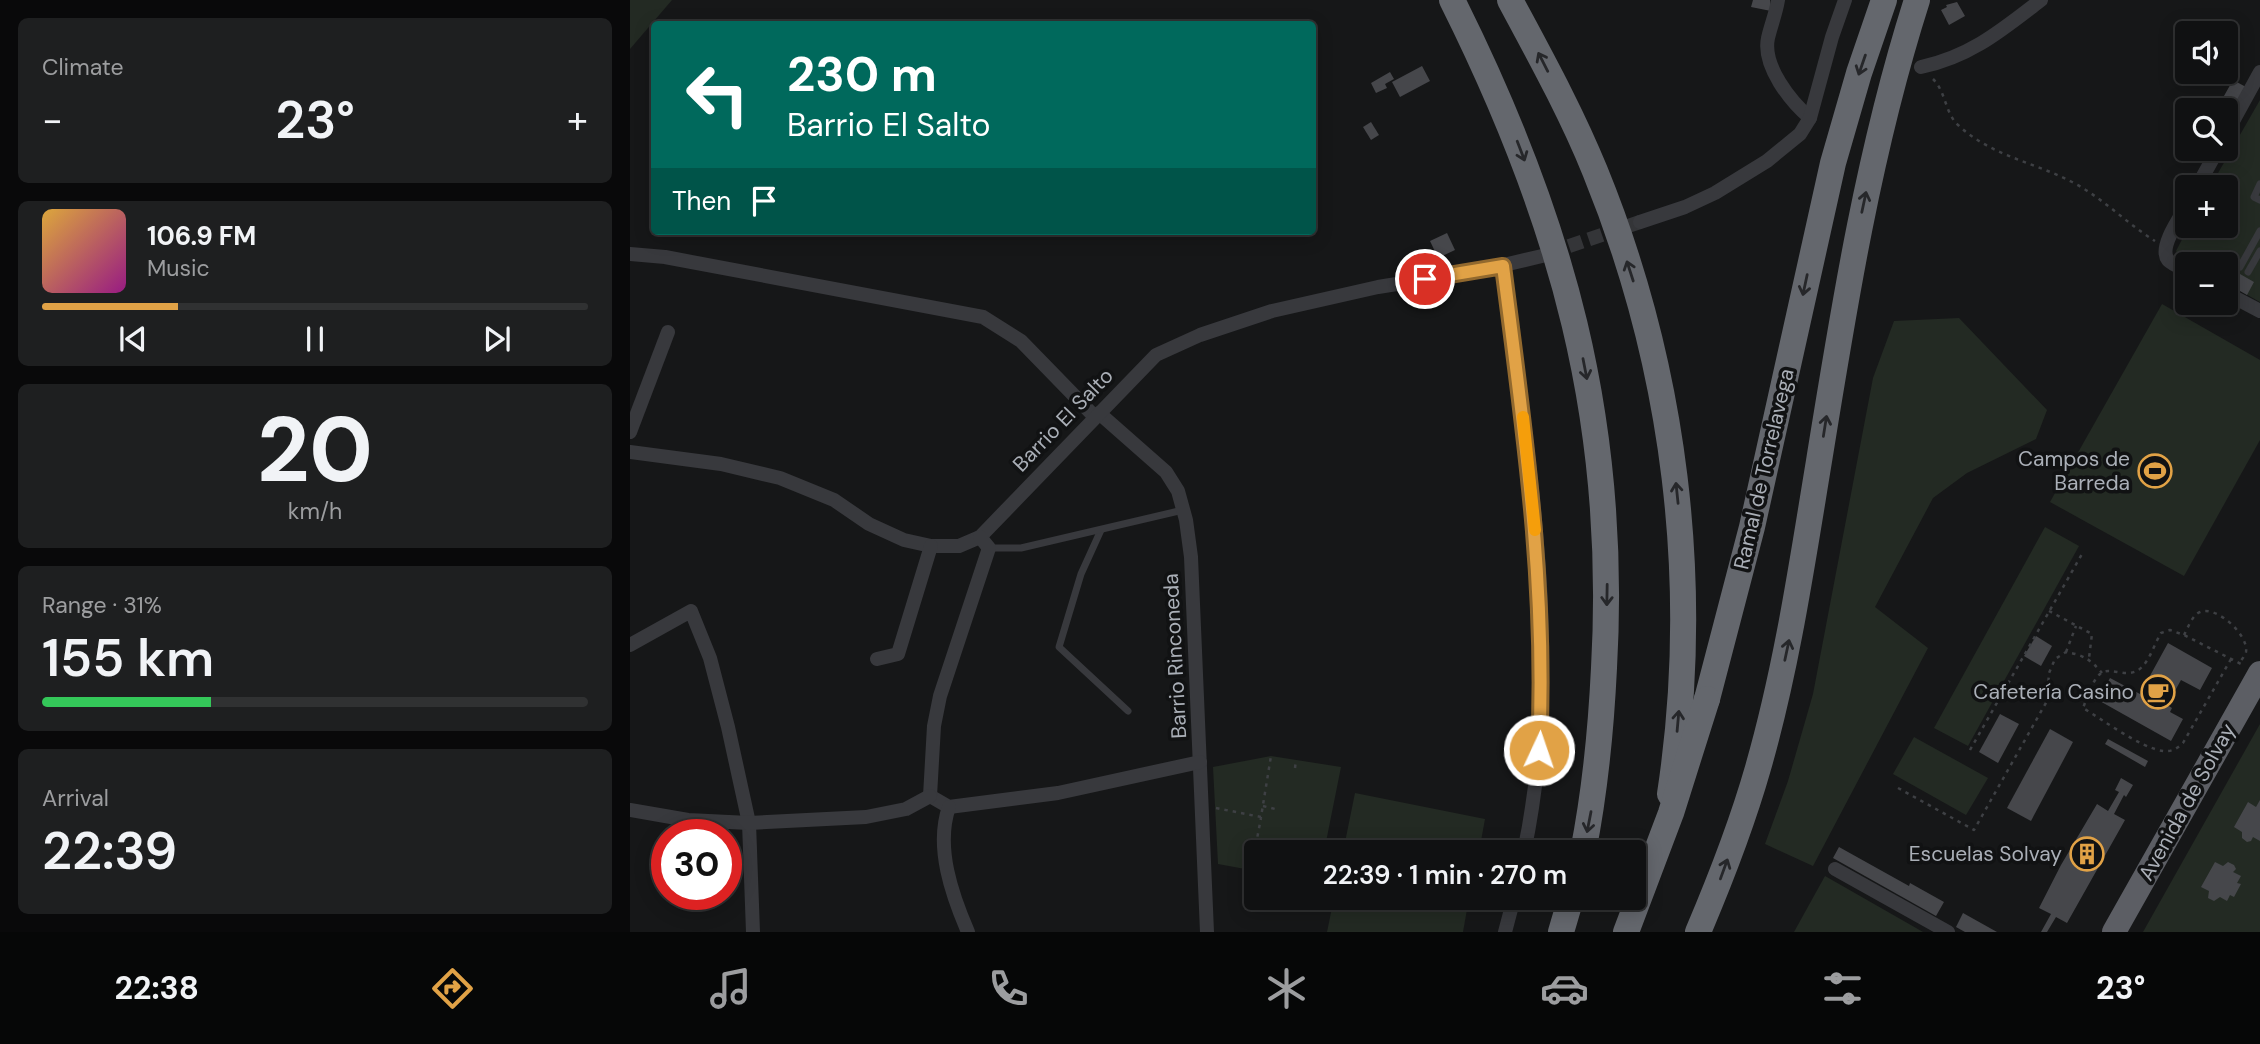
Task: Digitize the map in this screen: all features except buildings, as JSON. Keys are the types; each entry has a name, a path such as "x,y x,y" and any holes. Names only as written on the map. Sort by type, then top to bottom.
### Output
{"highway":[{"path":"1452,0 1512,127 1550,232 1577,327 1594,414 1605,520 1606,639 1597,766 1585,840"},
{"path":"1510,0 1559,93 1595,170 1639,298 1670,434 1682,555 1681,687 1671,790 1655,874 1640,932"},
{"name":"Ramal de Torrelavega","path":"1626,932 1667,826 1707,699 1752,527 1830,174 1859,73 1884,0"},
{"path":"1698,932 1746,807 1778,688 1798,591 1837,348 1864,203 1882,124 1917,0"},
{"name":"Avenida de Solvay","path":"2114,932 2253,670"},
{"name":"Avenida de Solvay","path":"2131,932 2260,705"},
{"path":"1562,932 1568,910"}],"street":[{"path":"1778,0 1767,40 1769,54 1785,92 1794,105 1810,118"},
{"path":"1640,222 1693,204 1735,182 1800,134 1810,118 1845,0"},
{"path":"1921,67 1943,62 1992,39 2041,0"},
{"path":"2238,114 2258,81"},
{"path":"2175,227 2167,241 2165,253 2175,263"},
{"name":"Barrio Rinconeda","path":"630,254 665,257 983,317 1021,341 1097,415 1166,472 1178,491 1191,556 1207,932"},
{"name":"Barrio El Salto","path":"984,542 1097,415 1156,355 1200,335 1272,311 1378,287 1503,266 1542,256"},
{"path":"1503,266 1531,482 1540,585 1542,701 1535,793 1526,840"},
{"path":"2238,300 2260,312"},
{"path":"630,432 668,332"},
{"path":"630,452 721,464 780,478 834,500 869,524 904,540 931,546 959,546 984,542 940,696 934,726 930,796"},
{"path":"877,659 898,654 931,546"},
{"path":"630,645 691,611 710,658 749,823 753,932"},
{"path":"930,796 949,807 1058,793 1200,762"},
{"path":"630,810 688,820 749,823 866,817 906,809 930,796"},
{"path":"949,807 945,819 945,861 953,896 968,932"},
{"path":"1835,869 1948,932"},
{"path":"1505,932 1511,910"}],"lane":[{"path":"2260,184 2254,197 2260,200"},
{"path":"2240,267 2260,231"},
{"path":"2248,272 2260,251"},
{"path":"984,542 1021,548 1183,510"},
{"path":"1101,530 1081,574 1059,647 1128,711"}],"path":[{"path":"1921,67 1939,85 1952,118 1973,137 2006,157 2071,181 2103,200 2144,234 2157,242 2167,241"},
{"path":"1970,750 2082,554"},
{"path":"2049,611 2092,634 2089,658"},
{"path":"2184,635 2194,616 2201,611 2211,611 2236,628 2242,637 2253,670"},
{"path":"1898,788 1974,830 2047,701 2049,673 2055,659 2066,652 2076,626"},
{"path":"2231,659 2183,743 2171,751 2162,751 2143,743 2083,708 2098,675 2105,671 2128,674 2137,671 2143,666 2161,633 2171,631 2184,635 2253,670"},
{"path":"2066,652 2089,658 2102,673"},
{"path":"1257,840 1271,755"},
{"path":"1295,768 1296,760"},
{"path":"1263,806 1279,810"},
{"path":"1202,807 1261,817"}],"shaded area":[{"path":"630,0 672,0 654,21 651,21 630,49"},
{"path":"2260,100 2260,302 2238,290 2238,252 2176,251 2183,238 2238,238 2238,175 2217,175 2225,161 2238,161 2238,138"},
{"name":"Campos de Barreda","path":"2162,304 2175,311 2175,315 2181,315 2260,360 2260,440 2184,576 2050,502"},
{"path":"1959,318 2047,410 2036,439 1967,473 1933,498 1875,607 1928,648 1813,866 1765,844 1788,781 1813,694 1873,378 1894,321"},
{"path":"2045,527 2079,546 1968,746 1934,728"},
{"path":"2260,724 2260,932 2143,932"},
{"path":"1914,737 1988,778 1966,815 1893,774"},
{"path":"1271,756 1341,767 1326,840 1244,840 1244,869 1218,864 1213,767"},
{"path":"1355,793 1485,819 1481,840 1345,840"},
{"path":"1825,876 1923,932 1794,932"},
{"path":"1332,910 1467,910 1463,932 1327,932"}],"tunnel":[{"path":"1549,253 1640,222"}],"slow traffic":[{"path":"1523,417 1535,530"}],"place":[{"name":"Campos de Barreda","path":"2155,471"},
{"name":"Cafetería Casino","path":"2158,692"},
{"name":"Escuelas Solvay","path":"2087,854"}],"route":[{"path":"1425,279 1503,266 1531,482 1540,585 1542,701 1539,750"}]}
